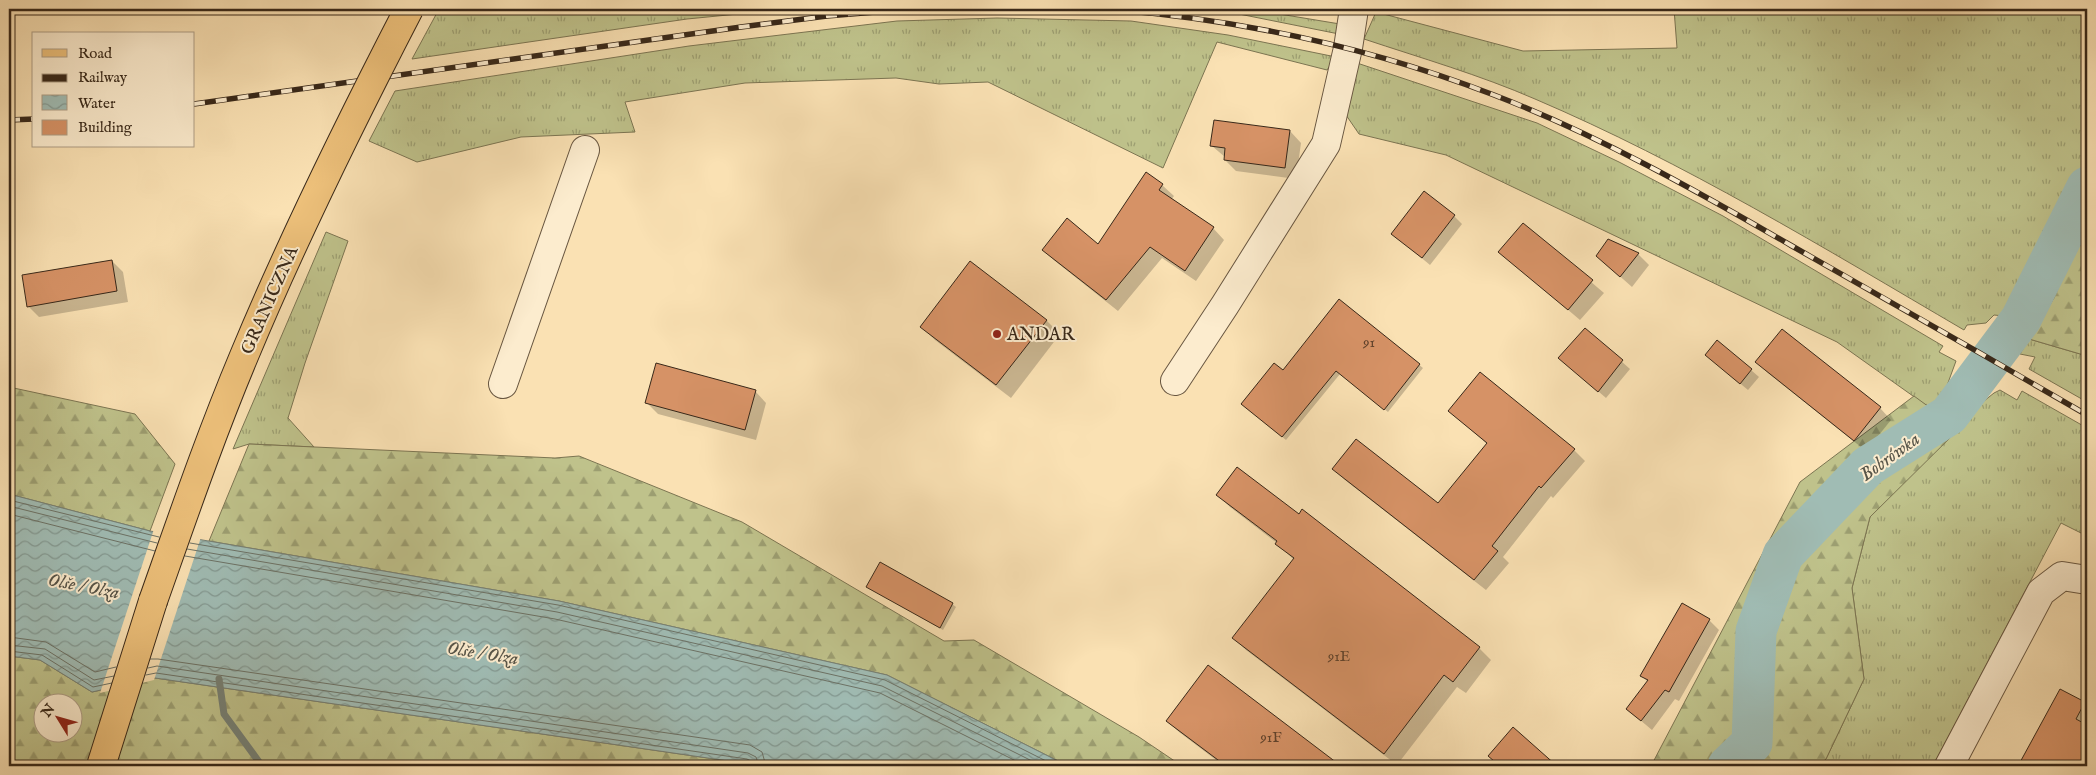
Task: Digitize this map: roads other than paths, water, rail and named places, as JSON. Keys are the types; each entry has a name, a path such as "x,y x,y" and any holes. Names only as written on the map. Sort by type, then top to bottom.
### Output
{"main road":[{"name":"GRANICZNA","path":"101,766 153,601 203,458 244,356 326,174 409,9"}],"lane":[{"path":"1174,381 1226,305 1326,144 1348,48 1354,9"},
{"path":"503,384 585,150"},
{"path":"1949,766 2041,592 2062,576 2087,580"}],"water":[{"name":"Olše / Olza","path":"9,494 150,531 559,601 887,675 1068,766 763,766 155,678 92,692 40,660 9,656"}],"waterway":[{"name":"Bobrówka","path":"1728,766 1752,743 1756,631 1783,555 1868,466 1949,415 2021,319 2087,187"},
{"path":"219,679 224,714 262,766"}],"railway":[{"path":"195,104 741,27 827,16 912,9"},
{"path":"1105,9 1204,20 1254,28 1351,49 1447,78 1533,111 1646,164 1683,184 2087,415"},
{"path":"9,120 32,119"}],"place":[{"name":"ANDAR","path":"997,334"}]}
